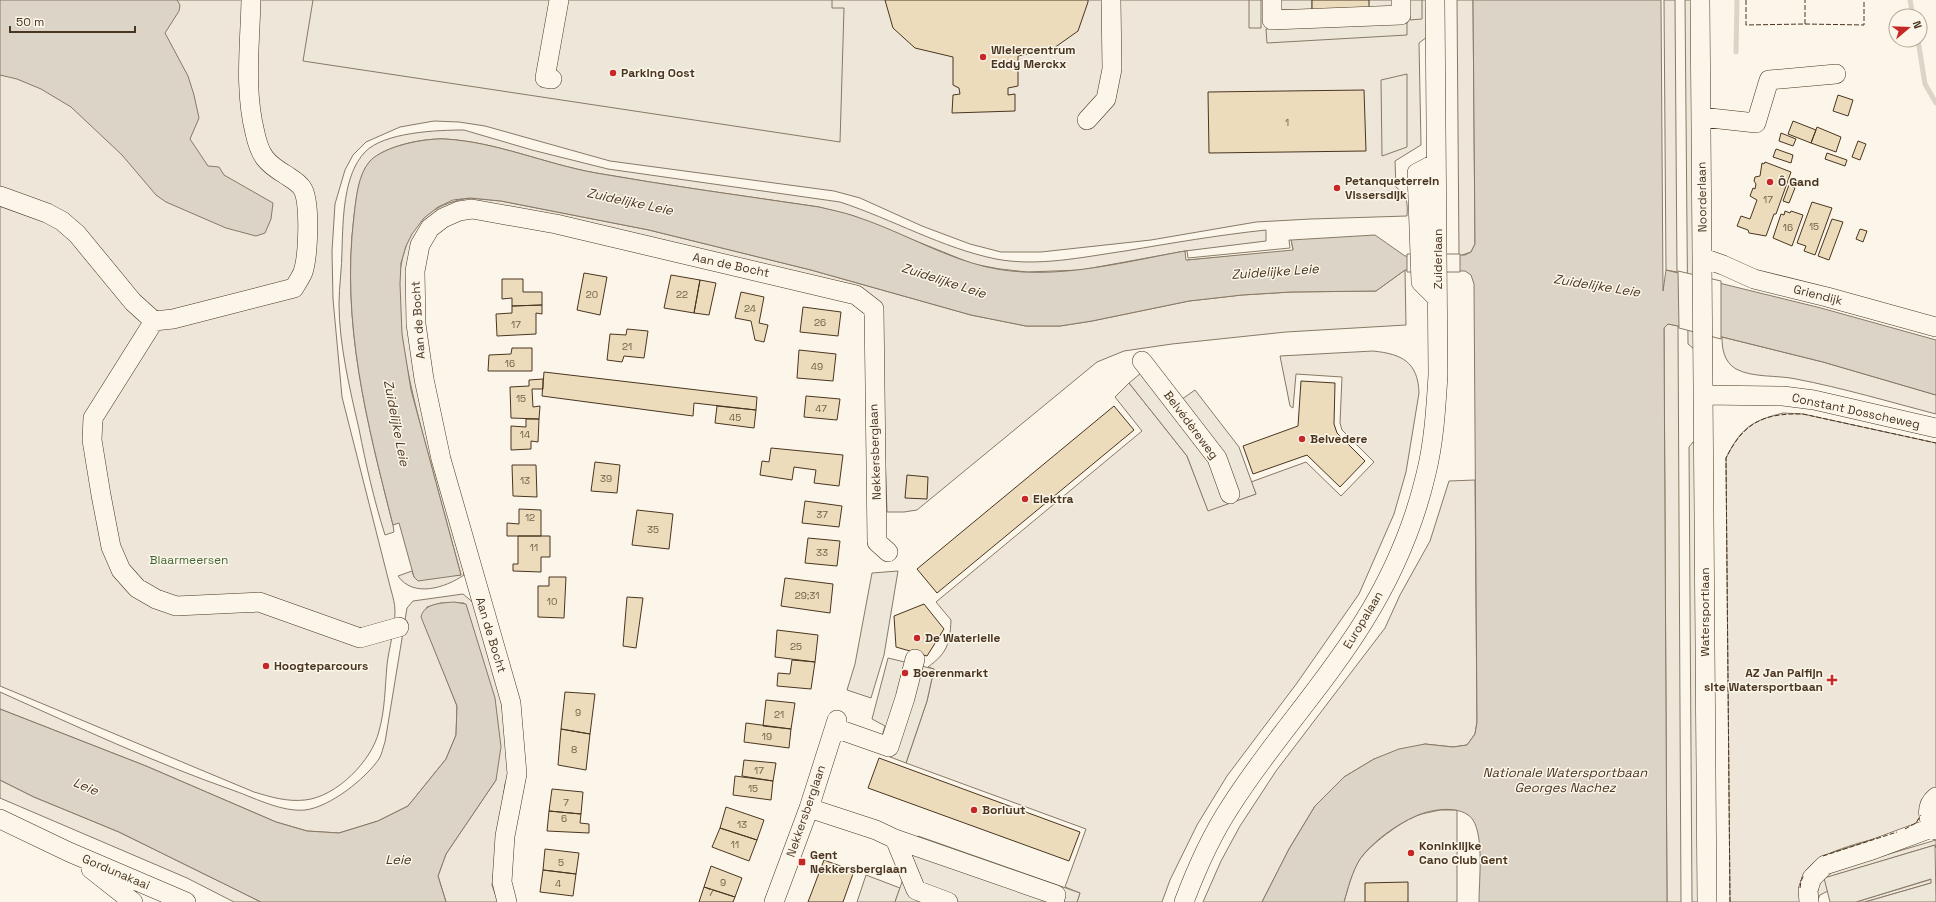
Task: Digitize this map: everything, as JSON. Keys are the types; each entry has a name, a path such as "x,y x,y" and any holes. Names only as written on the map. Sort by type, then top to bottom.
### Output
{"street":[{"path":"0,196 47,213 62,221 77,234 133,302 154,321 173,319 294,288 303,272 306,240 307,198 303,189 296,181 269,165 262,156 250,112 248,87 251,0"},
{"path":"552,78 545,78 559,0"},
{"path":"1087,120 1106,99 1112,68 1111,0"},
{"path":"1272,0 1272,20 1401,15 1401,0"},
{"name":"Zuiderlaan","path":"1432,287 1429,244 1436,163 1435,0"},
{"name":"Noorderlaan","path":"1700,0 1703,395"},
{"path":"1701,117 1756,123 1769,80 1836,74"},
{"name":"Aan de Bocht","path":"507,902 502,882 505,836 517,774 511,703 447,480 424,379 416,324 415,271 420,245 430,228 444,218 459,211 472,209 556,224 856,295 874,309 874,346"},
{"name":"Griendijk","path":"1702,263 1723,265 1754,279 1827,297 1936,327"},
{"name":"Europalaan","path":"1184,902 1209,846 1229,808 1259,764 1343,653 1365,620 1383,588 1403,545 1417,507 1427,472 1435,412 1438,374 1432,287"},
{"path":"154,321 93,418 92,440 101,495 111,547 121,570 137,588 156,599 176,606 259,602 360,638 399,627"},
{"name":"Nekkersberglaan","path":"874,346 877,542 888,552"},
{"name":"Belvédèreweg","path":"1142,361 1218,458 1230,494"},
{"name":"Constant Dosscheweg","path":"1703,395 1783,396 1814,400 1936,428"},
{"name":"Watersportlaan","path":"1703,395 1707,902"},
{"name":"Nekkersberglaan","path":"774,902 809,808 836,724 889,747 905,698 915,659"},
{"path":"1809,902 1808,890 1812,878 1825,865 1935,829 1928,813 1929,806 1936,797"},
{"path":"809,808 876,830 895,839 1056,896 1054,902"},
{"name":"Gordunakaai","path":"0,818 69,852 186,902"},
{"path":"895,839 916,890 948,902"},
{"name":"Gordunakaai","path":"69,852 134,902"}],"green space":[{"name":"Blaarmeersen","path":"0,0 1426,0 1427,37 1419,43 1421,145 1395,161 1396,187 1405,196 1407,216 1256,222 1151,240 1041,252 1001,252 970,244 922,226 860,198 834,191 610,161 485,126 459,122 434,121 400,127 366,142 353,155 345,170 335,204 332,251 333,299 342,397 394,600 394,624 387,665 384,707 375,742 369,754 351,776 329,792 317,797 305,800 285,800 254,792 0,686"},
{"path":"1457,0 1473,0 1475,244 1471,252 1459,256"},
{"path":"1664,0 1675,0 1677,272 1666,270"},
{"path":"464,130 532,150 608,169 840,202 956,248 996,259 1044,262 1266,230 1266,241 1185,251 1081,270 1027,272 1000,269 973,264 854,216 819,207 596,173 483,144 464,141 436,139 404,144 383,152 374,158 365,169 358,189 351,256 351,295 359,372 374,449 394,532 385,535 367,469 343,351 339,319 343,225 348,185 358,162 365,152 374,145 398,136 426,132"},
{"path":"470,198 501,201 649,230 811,270 971,315 1026,326 1060,326 1189,301 1242,295 1291,292 1376,291 1405,270 1406,325 1286,332 1172,344 1124,351 1097,362 917,510 887,512 880,302 458,208 409,266 462,556 464,575 439,587 420,589 404,583 398,576 412,571 414,577 461,575 417,411 404,353 400,324 400,269 410,236 423,219 439,207"},
{"path":"1668,324 1678,326 1681,902 1667,902 1664,328"},
{"path":"1722,337 1823,362 1936,395 1936,414 1814,383 1743,372 1732,366 1726,359 1722,346"},
{"path":"1373,351 1400,357 1412,367 1418,382 1419,393 1406,472 1394,514 1359,594 1297,683 1227,776 1197,825 1170,880 1162,902 1077,902 1080,893 1065,887 1086,829 906,763 927,701 934,669 928,667 943,652 950,636 951,620 936,602 1142,431 1115,397 1129,383 1187,456 1208,510 1256,494 1251,482 1306,462 1341,496 1374,462 1342,430 1340,423 1342,377 1296,374 1293,408 1290,406 1280,356"},
{"name":"AZ Jan Palfijn site Watersportbaan","path":"1783,413 1803,414 1936,443 1936,791 1916,823 1906,829 1836,851 1816,861 1808,868 1802,877 1800,902 1730,902 1726,458 1737,439 1748,427 1763,419"},
{"path":"1475,480 1477,722 1475,734 1467,745 1453,747 1425,744 1374,759 1344,777 1315,806 1289,849 1262,902 1203,902 1221,861 1240,826 1276,771 1385,628 1400,595 1430,541 1449,481"},
{"path":"463,594 475,604 499,681 510,773 505,784 492,885 498,902 446,902 438,876 446,854 496,780 464,603 441,603 427,607 422,617 457,706 456,735 446,759 408,806 378,821 339,833 307,831 276,822 146,766 0,709 0,692 146,757 261,801 287,809 305,810 315,808 336,798 346,791 373,767 380,757 385,742 407,608 413,601"},
{"path":"0,780 34,797 119,832 261,902 234,902 187,878 0,798"},
{"name":"Koninklijke Cano Club Gent","path":"1440,810 1457,810 1457,902 1344,902 1350,880 1357,864 1371,847 1386,834 1409,819"},
{"path":"1936,840 1936,848 1935,845 1825,878 1828,891 1820,895 1818,899 1819,884 1825,877 1838,869"},
{"path":"866,875 900,888 895,902 857,902"},
{"path":"1932,879 1931,883 1865,902 1856,902"}],"shaded area":[{"name":"Parking Oost","path":"313,0 832,0 832,8 844,8 840,142 303,61"},
{"path":"1249,0 1261,0 1261,28 1249,28"},
{"path":"1277,0 1312,0 1312,10 1283,10 1280,8"},
{"path":"1409,0 1422,0 1422,19 1410,20"},
{"path":"1685,0 1692,0 1694,349 1688,344"},
{"path":"1407,21 1407,35 1267,43 1266,29"},
{"path":"1407,74 1407,147 1382,156 1381,80"},
{"path":"1147,368 1175,404 1195,390 1239,447 1256,494 1208,511 1187,456 1129,383"},
{"path":"1693,442 1695,443 1699,902 1692,902 1689,447"},
{"path":"898,571 884,655 871,698 847,690 855,664 872,573"},
{"path":"888,658 934,669 927,701 906,763 877,752 885,726 872,719"},
{"path":"918,836 1080,893 1077,902 895,902"},
{"path":"1935,845 1936,902 1865,902 1931,883 1931,879 1856,902 1830,902 1824,878"}],"water":[{"path":"0,0 177,0 180,5 179,11 165,33 188,76 194,95 199,118 190,139 208,166 219,167 224,175 273,203 271,219 265,233 256,236 226,228 166,202 156,195 122,155 71,107 41,89 17,79 0,75"},
{"name":"Nationale Watersportbaan Georges Nachez","path":"1473,0 1661,0 1663,291 1666,270 1821,308 1936,340 1936,395 1823,362 1678,326 1668,324 1664,328 1667,902 1479,902 1480,848 1476,828 1473,820 1468,815 1462,812 1446,809 1430,811 1409,819 1385,834 1371,846 1357,864 1350,880 1344,902 1262,902 1289,849 1315,806 1344,777 1374,759 1399,749 1425,744 1453,747 1467,745 1475,734 1477,722 1474,284 1471,275 1465,271 1405,270 1376,291 1291,292 1242,295 1189,301 1060,326 1026,326 971,315 811,270 649,230 501,201 470,198 453,200 438,207 424,218 412,234 406,246 401,263 400,284 402,334 411,390 461,575 418,581 414,577 399,523 393,525 374,449 359,372 351,295 351,256 358,187 366,166 376,156 385,151 405,144 427,140 445,139 464,141 483,144 596,173 819,207 846,213 869,221 972,263 998,269 1025,272 1079,270 1185,251 1187,260 1293,249 1291,240 1375,235 1405,256 1465,255 1471,252 1475,244"},
{"name":"Leie","path":"454,602 466,604 495,698 501,747 496,780 446,854 438,876 446,902 261,902 119,832 34,797 0,780 0,709 146,766 276,822 307,831 339,833 378,821 408,806 446,759 456,735 457,706 421,617 423,612 430,606 439,603"}],"pier":[{"path":"1289,240 1291,240 1293,250 1186,260 1185,251 1187,251 1188,258 1290,248"},
{"path":"1407,254 1460,254 1460,272 1407,272"},
{"path":"1678,271 1721,281 1721,339 1679,328"}],"building":[{"name":"Wielercentrum Eddy Merckx","path":"885,0 1088,0 1088,2 1078,31 1054,48 1018,56 1018,86 1008,88 1008,95 1015,94 1015,111 952,113 953,95 960,94 959,88 953,85 953,57 915,48 893,28"},
{"path":"1312,0 1369,0 1369,10 1312,10"},
{"path":"1364,90 1366,151 1209,153 1208,92"},
{"path":"1838,95 1853,100 1848,116 1833,111"},
{"path":"1793,121 1816,130 1811,143 1788,134"},
{"path":"1817,127 1841,137 1836,152 1811,143"},
{"path":"1781,133 1796,139 1793,146 1779,141"},
{"path":"1858,141 1866,144 1860,160 1852,157"},
{"path":"1776,149 1793,155 1791,163 1773,157"},
{"path":"1827,153 1847,160 1845,166 1825,159"},
{"path":"1765,162 1791,172 1776,214 1774,214 1766,236 1749,233 1748,230 1737,226 1741,216 1750,219 1757,200 1750,196 1753,188 1755,189 1755,177 1760,176 1762,163 1764,164"},
{"path":"1789,185 1795,188 1789,203 1783,201"},
{"path":"1812,202 1832,208 1815,255 1804,251 1806,246 1797,243"},
{"path":"1785,211 1790,213 1791,211 1803,215 1792,246 1773,238 1781,214 1784,215"},
{"path":"1832,219 1843,222 1829,260 1818,256"},
{"path":"1860,229 1867,231 1863,242 1856,239"},
{"path":"584,273 607,277 600,315 577,310"},
{"path":"671,275 700,280 694,313 664,308"},
{"path":"502,279 523,279 523,292 542,292 542,305 512,306 512,298 502,299"},
{"path":"700,280 716,283 709,315 694,313"},
{"path":"741,292 764,297 759,323 768,325 764,342 755,340 751,321 735,318"},
{"path":"542,305 542,314 536,313 536,334 497,336 496,314 512,313 512,306"},
{"path":"803,307 841,312 838,336 800,332"},
{"path":"627,329 648,331 644,358 624,356 622,362 607,360 610,334 626,335"},
{"path":"512,348 532,348 532,371 488,371 489,355 511,354"},
{"path":"799,350 836,354 833,381 797,378"},
{"path":"544,372 757,397 756,410 694,403 693,416 542,396"},
{"path":"543,379 543,389 532,389 533,407 540,406 539,419 511,418 510,387 529,386 529,380"},
{"name":"Belvedere","path":"1301,381 1335,383 1334,424 1337,433 1365,461 1340,487 1307,455 1253,474 1243,446 1298,426"},
{"path":"806,396 840,399 837,420 804,417"},
{"path":"717,406 756,410 754,428 715,423"},
{"name":"Elektra","path":"1114,406 1134,430 937,593 917,569"},
{"path":"526,419 539,419 538,442 531,441 531,449 511,450 511,426 526,427"},
{"path":"771,448 843,455 839,486 814,483 816,470 794,467 792,480 760,475 762,461 769,462"},
{"path":"595,462 620,465 617,493 591,491"},
{"path":"512,465 536,465 537,497 513,496"},
{"path":"907,475 928,477 927,499 905,498"},
{"path":"805,501 842,506 839,527 802,523"},
{"path":"519,509 541,510 541,536 507,536 507,523 519,524"},
{"path":"637,510 673,514 669,549 632,545"},
{"path":"518,536 550,536 550,557 541,557 541,572 513,571 513,564 518,564"},
{"path":"808,538 840,541 837,566 805,563"},
{"path":"549,577 566,577 564,618 538,617 538,586 549,586"},
{"path":"785,578 833,584 830,613 781,606"},
{"path":"627,597 643,598 636,648 623,646"},
{"name":"De Waterlelie","path":"924,604 944,629 927,656 896,647 894,616"},
{"path":"777,630 818,635 815,662 775,657"},
{"path":"792,660 815,662 811,689 777,686 778,673 790,674"},
{"path":"565,692 595,694 590,734 561,729"},
{"path":"766,700 795,703 791,729 763,726"},
{"path":"746,723 791,729 789,748 744,742"},
{"path":"561,729 590,734 586,770 558,765"},
{"name":"Borluut","path":"879,758 1080,832 1069,861 868,788"},
{"path":"744,760 776,763 773,781 742,776"},
{"path":"735,776 773,781 771,800 733,795"},
{"path":"552,789 583,792 581,814 549,811"},
{"path":"726,807 764,820 757,840 720,828"},
{"path":"549,811 581,814 580,823 589,824 589,833 547,831"},
{"path":"720,828 757,840 749,861 712,847"},
{"path":"545,849 579,853 576,874 543,870"},
{"path":"824,860 854,871 843,902 808,902"},
{"path":"711,866 742,878 735,897 704,887"},
{"path":"543,870 576,874 573,896 540,892"},
{"path":"1408,882 1408,902 1365,902 1365,883"},
{"path":"704,887 735,897 733,902 699,902"}],"waterway":[{"path":"1736,52 1737,0"},
{"path":"1910,0 1912,8"},
{"path":"1919,48 1925,84 1936,103"}],"fence":[{"path":"1746,0 1746,25 1805,24 1805,0"},
{"path":"1805,24 1864,25 1864,0"},
{"path":"1730,902 1726,458 1740,436 1748,428 1766,418 1789,414 1803,414 1936,443"},
{"path":"1905,829 1916,823 1921,815"},
{"path":"1823,856 1897,832"},
{"path":"1800,888 1804,875"}],"place":[{"name":"Wielercentrum Eddy Merckx","path":"983,57"},
{"name":"Parking Oost","path":"613,73"},
{"name":"Ô Gand","path":"1770,182"},
{"name":"Petanqueterrein Vissersdijk","path":"1337,188"},
{"name":"Belvedere","path":"1302,439"},
{"name":"Elektra","path":"1025,499"},
{"name":"De Waterlelie","path":"917,638"},
{"name":"Hoogteparcours","path":"266,666"},
{"name":"Boerenmarkt","path":"905,673"},
{"name":"AZ Jan Palfijn site Watersportbaan","path":"1832,680"},
{"name":"Borluut","path":"974,810"},
{"name":"Koninklijke Cano Club Gent","path":"1411,853"},
{"name":"Gent Nekkersberglaan","path":"802,862"}],"water label":[{"name":"Zuidelijke Leie","path":"630,201"},
{"name":"Zuidelijke Leie","path":"1275,271"},
{"name":"Zuidelijke Leie","path":"944,280"},
{"name":"Zuidelijke Leie","path":"1597,285"},
{"name":"Zuidelijke Leie","path":"397,423"}]}
